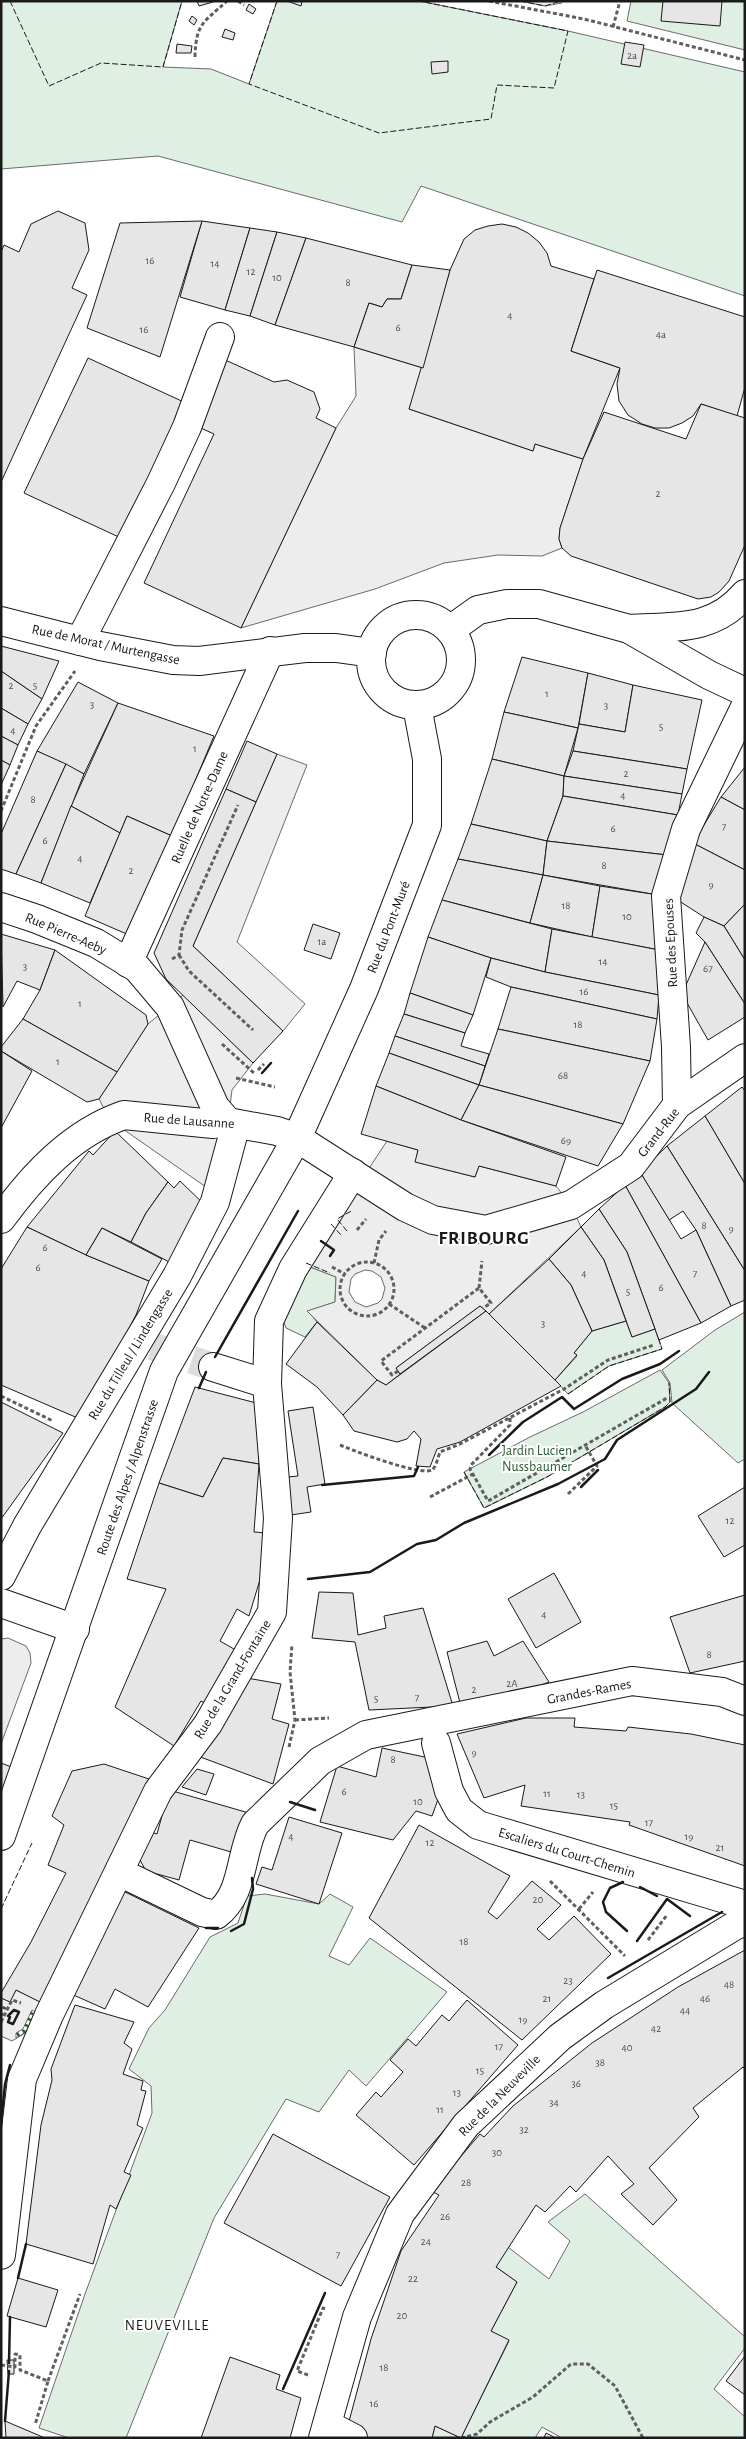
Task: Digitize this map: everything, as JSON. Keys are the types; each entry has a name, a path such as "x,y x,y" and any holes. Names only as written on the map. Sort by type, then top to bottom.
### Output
{"street":[{"path":"80,641 161,483 187,427 220,337"},
{"path":"629,629 692,625 716,619 745,594"},
{"path":"450,630 478,610 506,604 539,604 629,629 709,675 745,692"},
{"path":"430,616 450,630 458,642 462,657 461,671 455,685 445,696 432,703 417,706 401,703 388,696 377,684 372,668 372,653 382,631 395,620 404,617 430,616"},
{"name":"Rue de Morat / Murtengasse","path":"1,621 80,641 173,660 199,661 270,651 320,648 372,653"},
{"name":"Ruelle de Notre-Dame","path":"128,963 270,651"},
{"name":"Rue du Pont-Muré","path":"297,1138 364,989 427,825 427,759 417,706"},
{"name":"Rue des Epouses","path":"677,1105 676,1047 666,896 686,829 745,707"},
{"name":"Rue Pierre-Aeby","path":"1,907 38,919 96,943 137,968 170,1007 215,1107 232,1122"},
{"name":"Grand-Rue","path":"385,1195 433,1220 486,1230 571,1205 631,1166 677,1105 745,1058"},
{"name":"Rue de Lausanne","path":"1,1219 17,1196 45,1166 75,1141 110,1120 124,1115 213,1124 232,1122 277,1131 297,1138 385,1195"},
{"name":"Rue du Tilleul / Lindengasse","path":"1,1576 27,1526 82,1435 146,1343 177,1276 215,1202 232,1122"},
{"name":"Route des Alpes / Alpenstrasse","path":"1,1836 75,1629 130,1462 164,1371 297,1138"},
{"name":"Rue de la Grand-Fontaine","path":"1,2255 22,2079 49,2015 158,1792 208,1724 272,1612 278,1518 267,1384 269,1321 292,1269 353,1173"},
{"path":"213,1366 267,1384"},
{"path":"1,1603 75,1629"},
{"name":"Grandes-Rames","path":"434,1733 632,1681 722,1692 745,1701"},
{"path":"119,1872 202,1912 216,1916 228,1907 236,1890 250,1834 255,1824 320,1761 366,1736 434,1733"},
{"name":"Escaliers du Court-Chemin","path":"434,1733 449,1791 459,1810 478,1825 742,1904 745,1908"},
{"name":"Rue de la Neuveville","path":"325,2432 357,2317 400,2214 466,2125 560,2037 604,2005 736,1925 745,1922"},
{"path":"325,2432 353,2438"}],"path":[{"path":"195,57 196,37 200,26 227,1"},
{"path":"238,1 244,5"},
{"path":"489,1 613,26 745,60"},
{"path":"613,26 620,1"},
{"path":"1,811 36,726 75,671"},
{"path":"238,805 182,930 179,955 189,970 253,1030"},
{"path":"166,962 179,955"},
{"path":"258,1070 264,1064"},
{"path":"249,1069 255,1074"},
{"path":"356,1232 385,1195"},
{"path":"374,1262 378,1249"},
{"path":"374,1262 388,1271 394,1286 389,1304 383,1311 365,1316 356,1314 343,1301 341,1283 345,1274 358,1264 374,1262"},
{"path":"398,1371 392,1375 381,1361 479,1288 491,1303 483,1308"},
{"path":"389,1304 425,1328"},
{"path":"340,1445 359,1453 417,1470 430,1471 434,1468 440,1452 564,1389 608,1360 654,1345"},
{"path":"1,1396 82,1435"},
{"path":"510,1418 510,1425 471,1465 472,1474 488,1501 667,1398"},
{"path":"568,1494 597,1466 585,1445"},
{"path":"430,1497 472,1474"},
{"path":"287,1752 294,1720"},
{"path":"547,1878 629,1960"},
{"path":"644,1944 672,1909"},
{"path":"34,2425 80,2294"},
{"path":"1,2366 15,2367 15,2354 20,2355 20,2370 48,2381"},
{"path":"461,2438 477,2434 490,2422 533,2397 571,2364 588,2364 615,2386 643,2438"}],"green space":[{"path":"1,1 182,1 163,67 211,69 249,84 277,1 419,1 568,31 745,72 745,296 421,186 402,222 158,156 1,169"},
{"path":"520,1 561,1 562,3 545,6"},
{"path":"631,1 745,1 745,50 627,21"},
{"path":"305,1265 336,1277 335,1302 308,1311 317,1322 305,1337 286,1328 282,1317"},
{"path":"745,1312 745,1459 738,1463 672,1403 670,1383 662,1370 715,1330"},
{"path":"626,1321 632,1337 655,1329 662,1349 609,1366 568,1394 555,1380 577,1356 574,1353 592,1331"},
{"name":"Jardin Lucien Nussbaumer","path":"660,1370 669,1383 670,1402 665,1407 547,1477 484,1508 464,1472 530,1437 583,1412"},
{"path":"265,1894 319,1904 330,1894 353,1907 329,1956 349,1965 370,1938 447,1992 366,2086 349,2070 319,2112 286,2099 214,2218 126,2438 69,2438 39,2428 85,2294 152,2113 151,2086 129,2069 149,2028 165,2010 210,1937 238,1923 247,1896"},
{"path":"585,2194 745,2337 745,2348 714,2389 745,2417 745,2438 562,2438 542,2427 535,2438 461,2438 509,2341 491,2331 517,2282 496,2267 508,2247 549,2279 570,2241 548,2222"},
{"path":"435,2426 461,2438 432,2438"}],"shaded area":[{"path":"354,347 423,368 409,409 533,451 535,444 583,459 560,528 559,539 562,548 542,556 498,555 444,563 375,589 241,628 336,428 356,396"},
{"path":"277,754 307,765 237,942 305,1004 283,1031 193,946"},
{"path":"183,995 253,1063 232,1090 228,1122 206,1187 110,1120 99,1099 148,1024"},
{"path":"387,1141 418,1150 416,1162 475,1177 479,1166 556,1186 571,1205 581,1227 489,1314 480,1306 396,1368 400,1374 386,1385 377,1380 307,1311 335,1302 336,1277 305,1265","holes":["365,1270 372,1271 381,1277 385,1288 382,1299 378,1303 366,1307 355,1302 349,1292 351,1279 355,1274"]},
{"path":"8,1638 26,1646 30,1653 31,1663 1,1744 1,1639"},
{"path":"16,1990 45,2004 30,2034 27,2032 12,2041 1,2036 1,1998 10,2001","holes":["32,2010 35,2012 26,2032 16,2038 16,2033 23,2029"]}],"building":[{"path":"197,1 212,1 213,2 199,6"},
{"path":"287,1 302,1 301,6"},
{"path":"663,1 722,1 720,26 661,21"},
{"path":"249,4 256,9 253,14 246,10"},
{"path":"192,16 197,20 194,25 189,21"},
{"path":"225,29 235,33 233,40 222,37"},
{"path":"625,42 644,45 640,67 621,64"},
{"path":"177,44 192,46 191,53 176,53"},
{"path":"448,61 448,72 432,74 431,62"},
{"path":"58,211 85,223 89,250 72,288 87,295 1,482 1,252 4,245 19,252 31,224"},
{"path":"202,221 250,228 225,310 180,297"},
{"path":"202,221 160,357 87,328 120,223"},
{"path":"502,224 516,227 528,233 539,242 547,253 551,266 594,279 571,351 620,368 583,459 535,444 533,451 409,409 450,270 464,239 475,230"},
{"path":"250,228 277,232 250,316 225,310"},
{"path":"277,232 306,238 275,325 250,316"},
{"path":"306,238 412,265 401,299 387,299 382,307 369,303 354,347 275,325"},
{"path":"412,265 450,270 423,368 354,347 369,303 382,307 387,299 401,299"},
{"path":"597,270 745,317 745,387 737,416 701,404 693,416 682,423 669,428 655,428 642,424 628,415 619,401 617,384 620,368 571,351"},
{"path":"88,358 186,403 123,539 24,493"},
{"path":"223,359 274,382 287,380 314,392 320,409 316,418 336,428 241,628 144,583 214,434 192,424"},
{"path":"701,404 745,418 745,545 729,581 719,592 711,597 698,599 571,556 562,548 559,539 560,528 583,459 604,412 686,439"},
{"path":"1,646 59,661 42,699 1,671"},
{"path":"522,657 588,673 578,728 504,712"},
{"path":"1,671 42,699 28,724 1,708"},
{"path":"588,673 633,685 625,732 579,724"},
{"path":"78,682 118,703 84,774 37,751"},
{"path":"633,685 702,700 687,769 573,751 579,724 625,732"},
{"path":"118,703 214,736 172,836 127,816 120,833 71,806"},
{"path":"1,708 28,724 18,745 1,736"},
{"path":"504,712 578,728 564,776 492,759"},
{"path":"1,736 18,745 10,765 1,760"},
{"path":"247,741 277,754 256,802 226,789"},
{"path":"37,751 66,764 16,874 1,869 1,834"},
{"path":"573,751 687,769 682,794 564,776"},
{"path":"492,759 564,776 563,796 547,841 471,824"},
{"path":"1,760 10,765 1,785"},
{"path":"66,764 84,774 41,883 16,874"},
{"path":"745,767 745,810 721,797"},
{"path":"564,776 682,794 678,815 563,796"},
{"path":"226,789 256,802 193,946 283,1031 253,1063 166,979 154,953"},
{"path":"563,796 678,815 667,855 547,841"},
{"path":"721,797 745,810 745,870 693,843"},
{"path":"71,806 120,833 90,903 41,883"},
{"path":"127,816 172,836 129,935 85,916"},
{"path":"471,824 547,841 543,875 458,859"},
{"path":"547,841 667,855 658,895 543,875"},
{"path":"693,843 745,870 745,904 724,926 704,917 673,897"},
{"path":"458,859 543,875 530,923 442,900"},
{"path":"543,875 600,886 592,937 530,923"},
{"path":"600,886 658,895 659,950 592,937"},
{"path":"442,900 552,929 545,972 491,958 428,937"},
{"path":"745,904 745,960 724,926"},
{"path":"704,917 724,926 745,960 745,1004 705,942 696,933"},
{"path":"313,924 340,933 331,959 304,950"},
{"path":"552,929 659,950 659,995 545,972"},
{"path":"1,934 55,950 40,990 17,981 3,1007"},
{"path":"428,937 491,958 473,1015 410,993"},
{"path":"705,942 745,1004 745,1017 708,1040 682,994"},
{"path":"55,950 146,1015 148,1024 117,1072 23,1019 40,990"},
{"path":"491,958 545,972 659,995 657,1019 511,987 486,977"},
{"path":"511,987 657,1019 650,1061 498,1029"},
{"path":"410,993 473,1015 465,1033 404,1014"},
{"path":"404,1014 465,1033 461,1046 489,1054 485,1066 395,1036"},
{"path":"23,1019 117,1072 99,1099 87,1102 1,1051 1,1047"},
{"path":"498,1029 650,1061 623,1124 479,1085"},
{"path":"395,1036 485,1066 479,1085 389,1053"},
{"path":"1,1051 32,1071 1,1128"},
{"path":"389,1053 479,1085 461,1120 376,1086"},
{"path":"479,1085 623,1124 598,1166 461,1120"},
{"path":"376,1086 461,1120 566,1157 556,1186 479,1166 475,1177 415,1162 418,1150 361,1134"},
{"path":"742,1087 745,1091 745,1184 705,1116"},
{"path":"705,1116 745,1184 745,1271 667,1146"},
{"path":"115,1131 168,1182 146,1213 131,1242 102,1228 86,1255 27,1227 89,1151 93,1155"},
{"path":"667,1146 745,1271 745,1300 731,1306 696,1230 683,1211 669,1220 640,1172"},
{"path":"640,1172 681,1239 696,1230 731,1306 701,1323 625,1185"},
{"path":"180,1181 209,1209 175,1265 131,1242 146,1213 168,1182 174,1188"},
{"path":"625,1185 701,1323 659,1340 627,1252 599,1209"},
{"path":"599,1209 627,1252 655,1329 632,1337 604,1260 581,1227"},
{"path":"27,1227 86,1255 149,1281 136,1315 80,1419 1,1385 1,1269"},
{"path":"581,1227 604,1260 626,1321 592,1331 571,1285 549,1259"},
{"path":"102,1228 162,1259 149,1281 86,1255"},
{"path":"549,1259 571,1285 592,1331 574,1353 577,1355 555,1380 489,1314"},
{"path":"480,1306 486,1311 400,1374 396,1368"},
{"path":"486,1311 561,1386 460,1442 437,1449 430,1467 416,1466 421,1439 414,1431 407,1439 397,1442 354,1431 343,1415 377,1380 386,1385"},
{"path":"317,1322 377,1380 343,1415 317,1387 286,1364"},
{"path":"195,1387 264,1405 259,1464 223,1458 203,1497 159,1483"},
{"path":"1,1402 63,1433 1,1519"},
{"path":"313,1407 325,1484 307,1487 311,1512 284,1516 278,1478 298,1476 288,1411"},
{"path":"223,1458 259,1464 254,1532 269,1533 262,1573 249,1616 237,1609 220,1641 241,1653 210,1706 201,1701 174,1746 115,1707 166,1589 127,1579 159,1483 203,1497"},
{"path":"745,1487 745,1545 724,1557 698,1516"},
{"path":"554,1573 581,1622 536,1648 508,1599"},
{"path":"319,1592 353,1593 358,1635 386,1628 384,1616 423,1608 453,1706 369,1710 355,1642 312,1638"},
{"path":"745,1595 745,1661 690,1673 670,1617"},
{"path":"487,1641 494,1656 523,1641 549,1682 507,1699 460,1703 447,1652"},
{"path":"241,1677 281,1684 272,1719 289,1724 273,1784 195,1755"},
{"path":"526,1718 575,1718 574,1727 626,1731 628,1727 691,1734 745,1745 745,1866 629,1825 630,1822 521,1806 525,1785 484,1798 457,1734"},
{"path":"382,1748 434,1759 441,1791 432,1816 416,1811 393,1840 320,1822 337,1766 376,1777"},
{"path":"1,1763 14,1768 1,1799"},
{"path":"104,1764 149,1779 143,1796 40,2002 16,1990 10,2002 1,1998 1,1993 31,1942 66,1873 48,1865 64,1825 52,1816 72,1771"},
{"path":"197,1769 214,1774 206,1795 182,1787"},
{"path":"169,1790 249,1813 238,1854 190,1840 179,1880 146,1871 140,1860 149,1831 157,1834"},
{"path":"289,1817 342,1833 319,1904 256,1884 262,1867 272,1870"},
{"path":"419,1825 510,1876 488,1912 497,1919 532,1881 561,1905 537,1929 549,1940 574,1916 611,1954 522,2040 369,1918"},
{"path":"121,1890 199,1928 148,2007 115,1989 105,2009 69,1993"},
{"path":"745,1950 745,2069 743,2067 693,2108 699,2117 649,2168 677,2200 653,2225 621,2194 634,2184 608,2156 576,2192 570,2186 545,2212 536,2205 496,2267 517,2282 491,2331 509,2340 461,2438 435,2426 432,2438 367,2438 347,2429 371,2339 401,2251 439,2195 431,2191 480,2134 484,2137 513,2106 592,2043 678,1987"},
{"path":"467,2000 518,2045 414,2165 356,2115 376,2092 381,2097 403,2072 390,2060 408,2039 416,2046 442,2015 449,2021"},
{"path":"75,2005 134,2022 124,2043 132,2049 123,2074 143,2081 141,2090 146,2091 137,2125 143,2128 124,2172 131,2175 116,2209 110,2205 93,2264 26,2244 41,2125 52,2080 51,2069"},
{"path":"273,2134 390,2197 341,2286 224,2223"},
{"path":"18,2278 58,2290 46,2327 7,2316"},
{"path":"745,2356 745,2395 726,2381"},
{"path":"230,2357 280,2375 276,2389 301,2398 290,2438 201,2438"},
{"path":"7,2360 14,2360 14,2374 8,2374"},
{"path":"5,2421 45,2438 6,2438"},
{"path":"546,2433 556,2438 544,2438"}],"tunnel":[{"path":"152,1346 213,1367"}],"hedge":[{"path":"1,2015 5,2006"},
{"path":"17,2035 24,2031 33,2012"}],"fence":[{"path":"10,1 49,86 101,63 163,67 182,1"},
{"path":"277,1 249,84 379,133 491,119 497,85 554,88 568,31 419,1"},
{"path":"520,1 545,6 561,1"},
{"path":"347,1231 337,1219 353,1210"},
{"path":"331,1224 341,1235"},
{"path":"306,1263 330,1273"},
{"path":"568,1394 609,1366 662,1349 659,1340"},
{"path":"464,1472 484,1508 547,1477 665,1407 670,1402 669,1383"},
{"path":"1,1909 32,1843"}],"wall":[{"path":"262,1073 271,1063"},
{"path":"215,1357 298,1211"},
{"path":"321,1241 334,1250 330,1256"},
{"path":"489,1455 523,1422 562,1397 574,1409 622,1379 660,1364 679,1351"},
{"path":"199,1388 206,1372"},
{"path":"308,1579 370,1572 417,1544 436,1540 464,1523 558,1484 605,1459 617,1440 696,1389 709,1372"},
{"path":"322,1485 414,1476 418,1467"},
{"path":"581,1487 598,1470"},
{"path":"290,1802 315,1810"},
{"path":"231,1931 244,1924 253,1889 252,1878"},
{"path":"623,1882 610,1888 603,1902 606,1912 627,1931"},
{"path":"640,1887 657,1896"},
{"path":"637,1941 667,1899 690,1916"},
{"path":"608,1978 722,1912"},
{"path":"206,1928 218,1928"},
{"path":"14,2010 19,2012 13,2024 8,2022 10,2017 8,2016 14,2010"},
{"path":"1,2124 5,2084 10,2065"},
{"path":"18,2278 26,2244"},
{"path":"283,2389 325,2293"},
{"path":"9,2363 10,2317"},
{"path":"5,2421 9,2371"}],"district":[{"name":"FRIBOURG","path":"484,1237"},
{"name":"NEUVEVILLE","path":"167,2325"}]}
